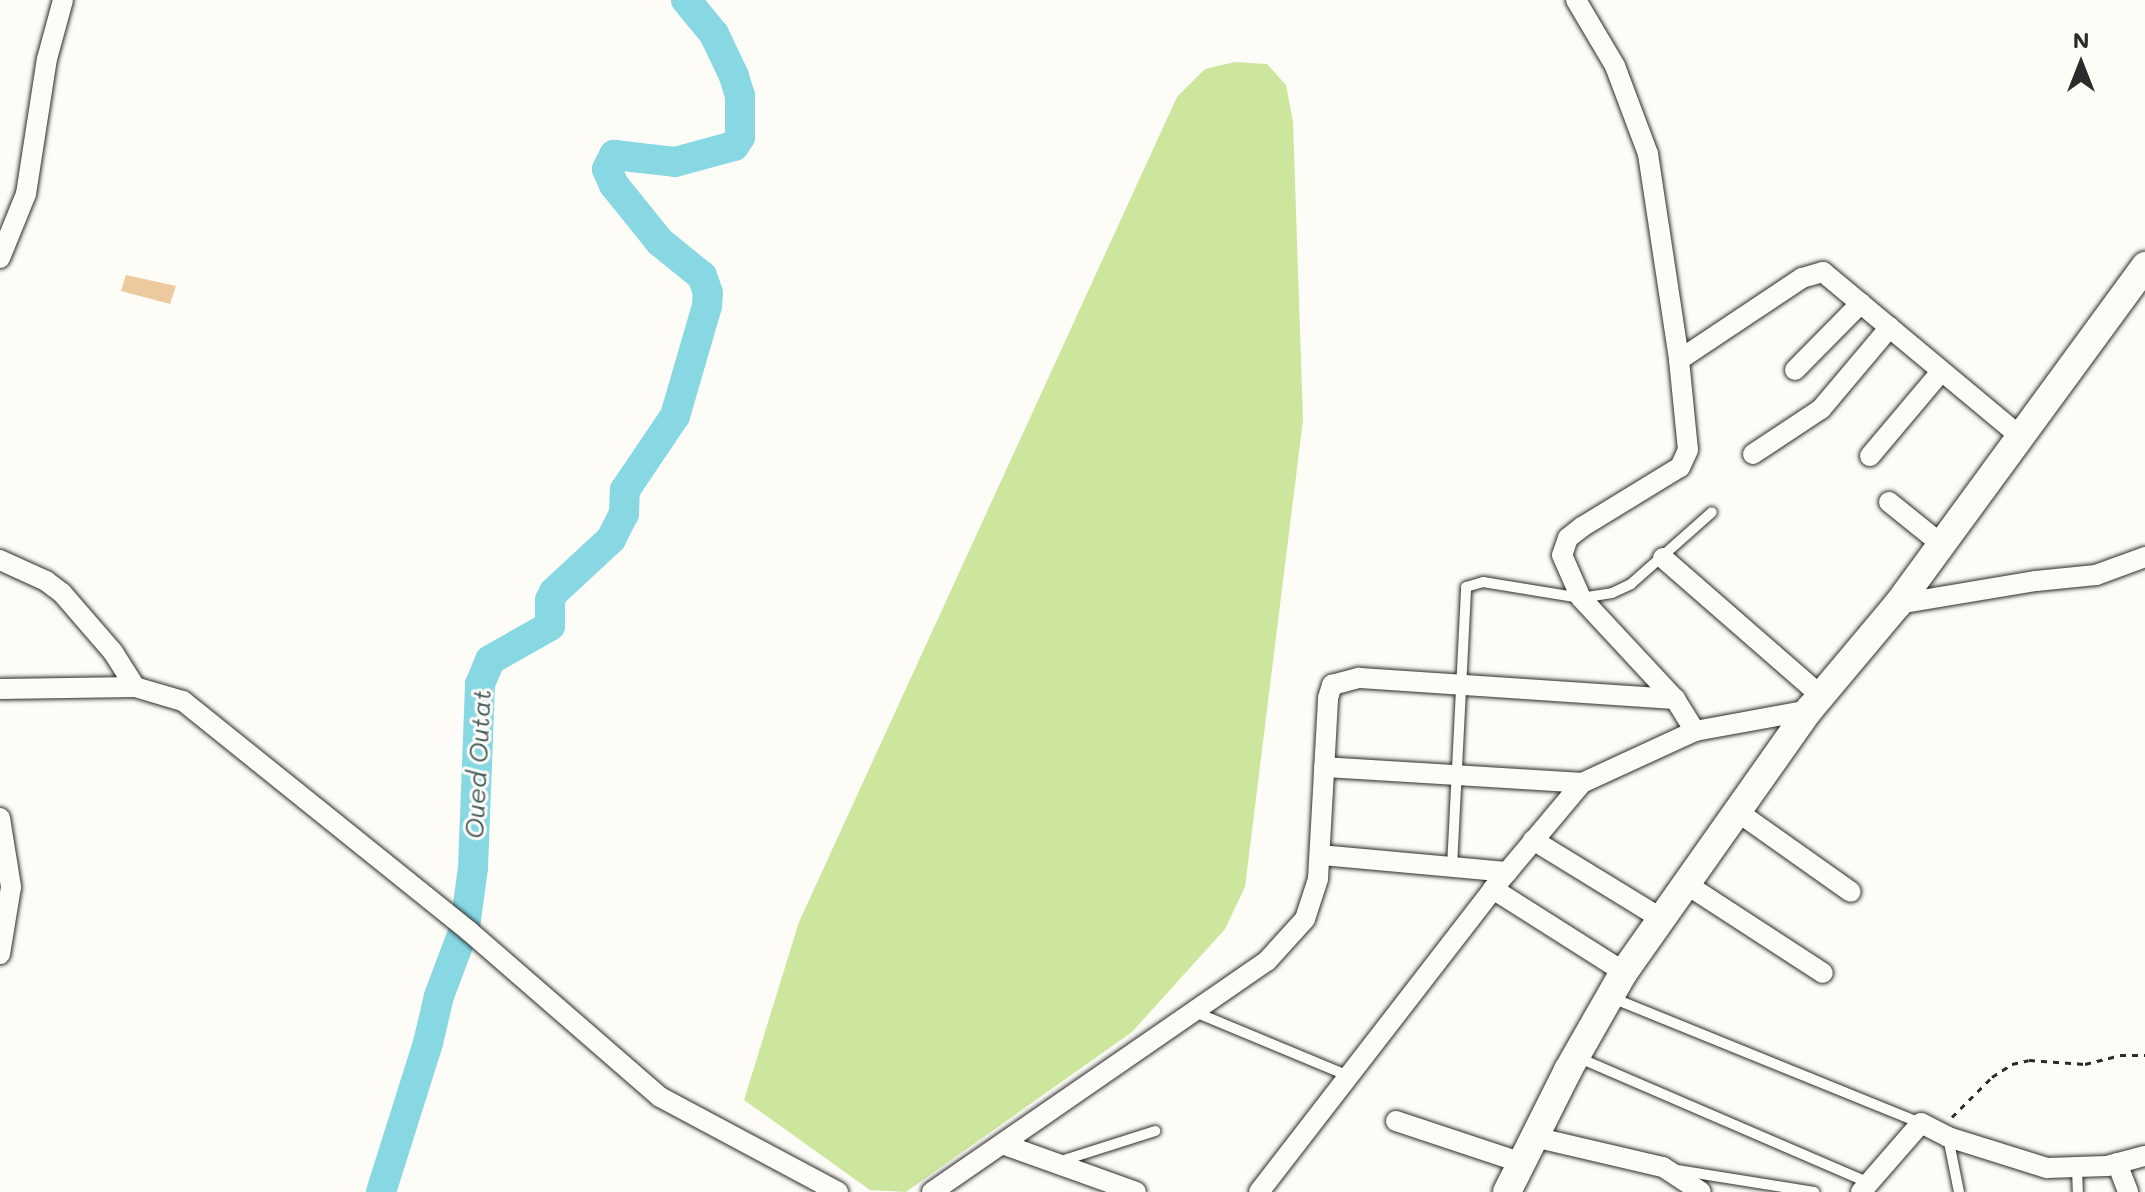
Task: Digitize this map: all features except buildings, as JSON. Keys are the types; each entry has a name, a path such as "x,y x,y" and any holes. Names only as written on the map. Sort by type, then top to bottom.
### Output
{"street":[{"path":"0,258 26,194 47,59 63,0"},
{"path":"1576,0 1615,66 1648,154 1679,360 1688,450 1680,467 1568,538 1562,555 1581,598 1675,699 1695,731"},
{"path":"1507,1192 1519,1162 1624,972 1815,703 1898,604 2145,266"},
{"path":"1679,360 1811,273 1823,272 1940,373 2020,436"},
{"path":"1795,370 1861,303"},
{"path":"1753,454 1821,409 1890,327"},
{"path":"1870,456 1940,373"},
{"path":"1889,502 1941,544"},
{"path":"1898,604 2036,581 2096,575 2145,557"},
{"path":"1663,558 1815,703"},
{"path":"0,560 32,573 62,593 107,645 135,687"},
{"path":"940,1190 1267,961 1297,929 1315,898 1321,855 1328,698 1332,685 1359,678 1675,699"},
{"path":"0,689 135,687 183,701 469,931 660,1097 838,1192"},
{"path":"1259,1192 1493,889 1582,783 1695,731 1815,703"},
{"path":"1324,767 1582,783"},
{"path":"1738,812 1851,892"},
{"path":"0,818 11,887 0,954"},
{"path":"1533,840 1662,919"},
{"path":"1321,855 1507,872"},
{"path":"1686,884 1823,973"},
{"path":"1493,889 1624,972"},
{"path":"1396,1121 1519,1162"},
{"path":"1865,1187 1921,1123 1944,1135 2047,1168 2077,1168 2145,1156"},
{"path":"1534,1137 1663,1167 1701,1192"},
{"path":"1005,1145 1055,1163 1095,1185 1136,1192"},
{"path":"2117,1163 2128,1192"}],"lane":[{"path":"1452,867 1466,587 1483,582 1581,598 1612,593 1631,584 1712,512"},
{"path":"1608,996 1921,1123"},
{"path":"1193,1011 1349,1076"},
{"path":"1576,1056 1865,1187"},
{"path":"1055,1163 1155,1131"},
{"path":"1944,1135 1959,1192"},
{"path":"1663,1167 1814,1192"},
{"path":"2077,1168 2078,1192"}],"path":[{"path":"1944,1135 1959,1109 1992,1077 2012,1064 2029,1060 2085,1064 2120,1055 2145,1055"}],"green space":[{"path":"1235,62 1267,64 1286,85 1293,122 1303,420 1245,887 1225,929 1132,1032 906,1192 870,1190 744,1100 799,922 1177,97 1205,69"}],"waterway":[{"name":"Oued Outat","path":"381,1192 428,1043 439,996 465,927 473,868 480,684 490,660 550,626 550,600 554,592 611,539 624,514 625,490 675,416 707,306 708,293 702,276 660,242 614,185 607,169 614,155 675,162 734,146 740,137 740,96 734,76 714,34 686,0"}]}
